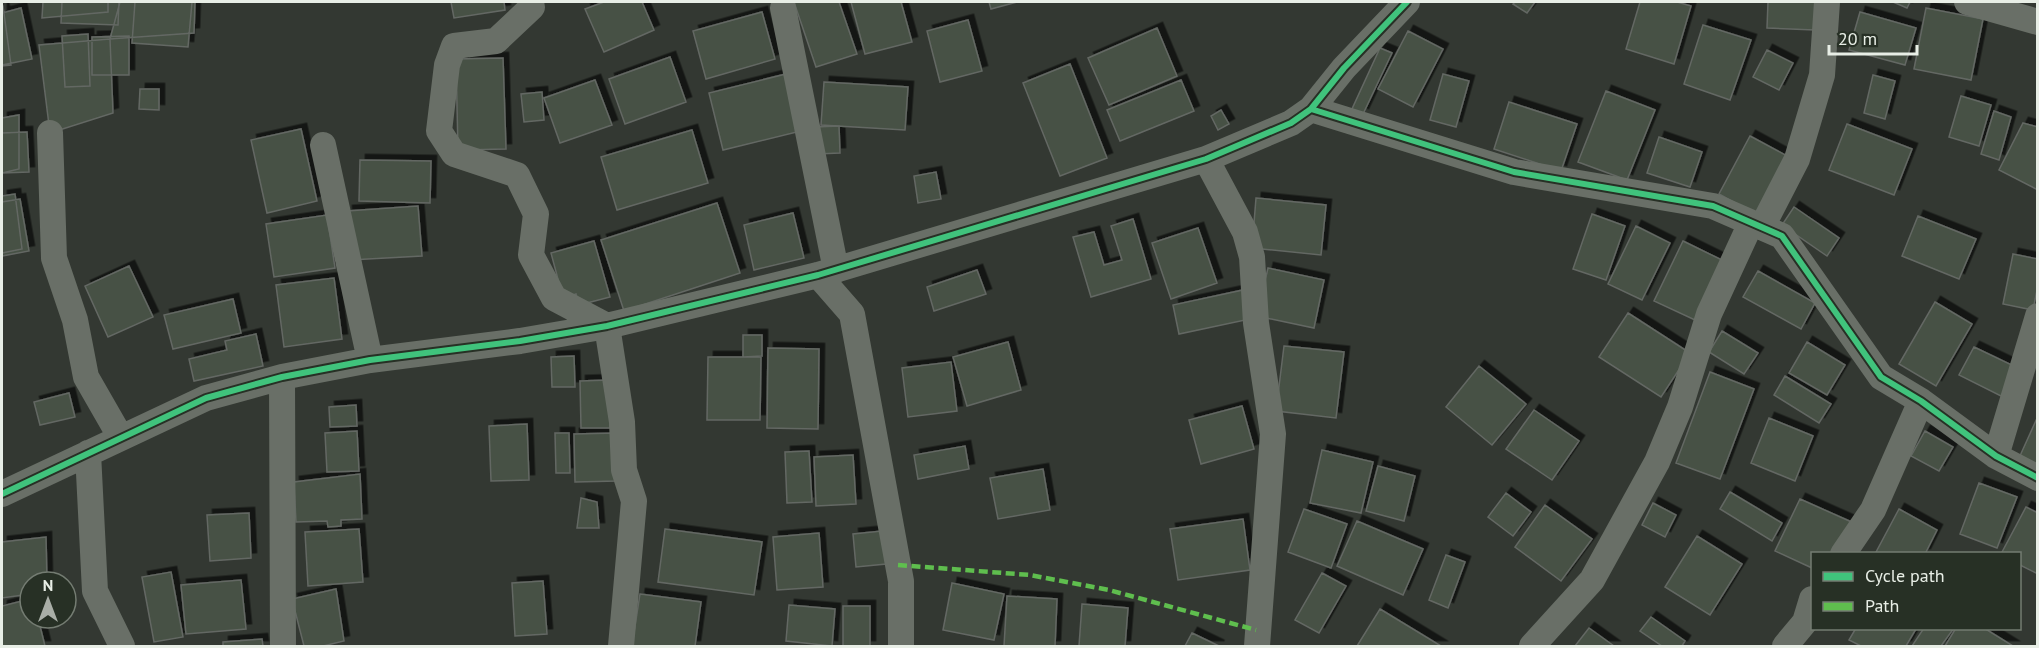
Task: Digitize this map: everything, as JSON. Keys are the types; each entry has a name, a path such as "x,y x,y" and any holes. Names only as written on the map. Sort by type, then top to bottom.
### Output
{"street":[{"path":"2,494 206,398 282,377 370,360 520,341 607,326 827,272 1206,159 1292,123 1311,109 1344,68 1407,2"},
{"path":"1532,646 1592,580 1657,462 1680,406 1709,314 1756,225 1797,159 1819,84 1826,43 1827,2"},
{"path":"1967,2 2037,22"},
{"path":"532,7 496,41 454,46 447,64 439,131 454,154 517,175 536,214 531,255 554,298 607,326"},
{"path":"783,8 827,272 852,314 901,581 901,646"},
{"path":"1311,109 1514,172 1713,206 1782,236 1881,377 1921,401 1996,456 2037,478"},
{"path":"50,133 54,258 75,320 86,377 121,438"},
{"path":"324,145 370,360"},
{"path":"1206,159 1245,232 1252,257 1256,323 1273,434 1257,646"},
{"path":"1996,456 2037,316"},
{"path":"607,326 622,422 624,470 634,501 621,646"},
{"path":"282,377 283,646"},
{"path":"1844,552 1873,510 1921,401"},
{"path":"88,453 95,591 123,646"},
{"path":"1785,646 1805,622 1811,602"}],"building":[{"path":"43,2 108,2 108,12 42,18"},
{"path":"62,2 119,2 118,25 61,23"},
{"path":"120,2 195,2 194,33 110,39"},
{"path":"135,2 192,2 188,47 132,43"},
{"path":"451,2 504,2 505,10 454,18"},
{"path":"604,2 642,2 654,30 604,52 585,9"},
{"path":"794,2 839,2 857,54 816,67"},
{"path":"851,2 901,2 912,42 865,54"},
{"path":"989,2 1017,2 991,9"},
{"path":"1515,2 1535,2 1527,13 1513,4"},
{"path":"1640,2 1677,2 1691,6 1674,64 1626,49"},
{"path":"1768,2 1816,2 1815,30 1767,28"},
{"path":"1893,2 1910,2 1907,8"},
{"path":"2,6 11,65 2,66"},
{"path":"21,8 32,59 2,65 2,13"},
{"path":"1926,8 1983,19 1971,80 1914,69"},
{"path":"762,12 775,59 706,79 693,31"},
{"path":"1860,12 1916,28 1905,65 1849,50"},
{"path":"968,20 982,71 940,82 927,31"},
{"path":"1703,25 1751,40 1730,100 1684,84"},
{"path":"1157,28 1177,76 1109,105 1088,58"},
{"path":"1408,31 1443,49 1413,107 1378,89"},
{"path":"88,34 90,86 65,87 62,36"},
{"path":"129,36 129,75 92,75 92,37"},
{"path":"110,39 113,113 50,133 39,45"},
{"path":"1380,48 1392,53 1363,114 1352,109"},
{"path":"1767,50 1793,63 1779,90 1753,77"},
{"path":"670,57 686,102 625,124 609,79"},
{"path":"503,58 506,149 458,150 456,59"},
{"path":"1070,64 1107,158 1060,176 1023,83"},
{"path":"790,73 805,130 723,150 709,93"},
{"path":"1443,74 1469,81 1456,127 1430,120"},
{"path":"1873,75 1895,81 1885,119 1864,113"},
{"path":"595,80 612,125 560,143 544,98"},
{"path":"1181,80 1194,111 1120,141 1107,110"},
{"path":"824,82 908,87 905,130 821,125"},
{"path":"140,89 159,89 159,110 139,109"},
{"path":"1606,91 1655,110 1627,180 1578,162"},
{"path":"542,92 544,120 524,122 521,94"},
{"path":"1961,96 1991,105 1979,146 1949,137"},
{"path":"1509,102 1577,124 1561,171 1494,149"},
{"path":"1221,110 1229,124 1218,130 1211,116"},
{"path":"1994,111 2011,117 1999,160 1981,154"},
{"path":"19,115 19,169 2,173 2,118"},
{"path":"2023,123 2038,127 2038,190 1999,170"},
{"path":"1847,124 1912,149 1894,195 1829,170"},
{"path":"839,126 840,153 816,154 815,127"},
{"path":"301,129 317,201 267,213 251,140"},
{"path":"692,130 708,183 617,210 601,157"},
{"path":"27,132 29,172 2,173 2,133"},
{"path":"1750,136 1791,158 1759,216 1719,194"},
{"path":"1659,137 1702,152 1690,187 1647,173"},
{"path":"360,160 431,161 430,203 359,201"},
{"path":"936,172 941,199 918,203 914,176"},
{"path":"15,194 22,249 2,253 2,196"},
{"path":"1256,198 1326,205 1321,255 1252,248"},
{"path":"20,199 29,251 2,256 2,202"},
{"path":"717,203 740,273 624,311 601,240"},
{"path":"418,206 422,256 350,260 347,211"},
{"path":"1794,207 1839,238 1827,256 1782,225"},
{"path":"793,213 804,258 754,270 744,225"},
{"path":"1592,214 1625,226 1606,280 1573,269"},
{"path":"327,215 335,268 274,277 266,224"},
{"path":"1918,216 1976,239 1959,279 1902,256"},
{"path":"1133,219 1151,279 1091,297 1073,237 1094,232 1104,265 1122,260 1111,226"},
{"path":"1636,226 1670,243 1642,300 1608,284"},
{"path":"1198,228 1217,283 1171,299 1152,243"},
{"path":"594,241 610,297 579,305 576,294 563,298 551,253"},
{"path":"1683,241 1724,261 1695,320 1654,301"},
{"path":"2013,254 2038,259 2038,285 2033,310 2003,304"},
{"path":"129,266 153,317 108,337 85,286"},
{"path":"1268,268 1324,280 1314,328 1257,316"},
{"path":"977,270 986,294 934,311 927,287"},
{"path":"1758,271 1815,303 1801,329 1743,297"},
{"path":"334,278 342,339 284,347 276,285"},
{"path":"1243,290 1250,319 1179,334 1173,305"},
{"path":"233,299 241,333 173,349 164,315"},
{"path":"1935,302 1972,324 1936,386 1899,364"},
{"path":"1628,313 1690,353 1661,397 1599,357"},
{"path":"1722,331 1758,353 1744,374 1709,352"},
{"path":"256,334 263,366 194,381 189,359 227,350 225,341"},
{"path":"743,335 762,335 762,356 743,357"},
{"path":"1008,342 1021,390 967,406 953,357"},
{"path":"1807,342 1845,365 1827,395 1789,373"},
{"path":"1284,346 1344,352 1336,418 1276,411"},
{"path":"1974,347 2016,367 2001,396 1959,375"},
{"path":"768,348 819,349 818,429 767,428"},
{"path":"574,356 575,387 552,387 551,357"},
{"path":"708,357 761,357 760,420 707,420"},
{"path":"951,362 957,411 908,417 902,368"},
{"path":"1479,366 1526,404 1492,445 1446,407"},
{"path":"1710,372 1754,389 1720,479 1676,463"},
{"path":"1785,376 1831,404 1819,423 1774,395"},
{"path":"610,380 610,428 581,428 580,381"},
{"path":"69,393 75,417 40,425 34,402"},
{"path":"356,405 357,426 330,427 329,407"},
{"path":"1242,406 1254,449 1201,464 1189,420"},
{"path":"1534,410 1579,441 1552,480 1506,449"},
{"path":"2038,416 2038,466 2019,458"},
{"path":"1769,418 1813,436 1795,481 1751,463"},
{"path":"527,424 529,480 491,481 489,426"},
{"path":"357,431 359,471 327,472 325,433"},
{"path":"1925,431 1953,447 1939,471 1911,456"},
{"path":"555,433 569,433 570,473 556,473"},
{"path":"617,433 617,481 575,482 574,434"},
{"path":"965,446 969,469 918,479 914,455"},
{"path":"1322,450 1373,462 1361,513 1310,503"},
{"path":"809,451 812,502 787,503 785,452"},
{"path":"853,455 856,504 816,506 814,457"},
{"path":"1378,466 1415,476 1404,521 1366,511"},
{"path":"1043,469 1050,510 998,519 990,478"},
{"path":"360,474 362,519 341,520 341,526 328,527 327,521 296,522 294,482"},
{"path":"1979,483 2017,497 1997,548 1960,534"},
{"path":"1730,492 1782,523 1772,541 1720,509"},
{"path":"1506,493 1531,512 1513,536 1488,517"},
{"path":"581,498 597,502 599,528 577,528"},
{"path":"1800,499 1856,524 1844,552 1811,552 1811,568 1775,551"},
{"path":"1653,503 1676,515 1665,537 1642,525"},
{"path":"1545,505 1592,539 1561,581 1515,547"},
{"path":"2026,507 2038,513 2038,574 2021,566 2021,552 2002,552"},
{"path":"1304,509 1347,524 1331,568 1288,552"},
{"path":"1899,509 1937,530 1926,552 1876,552"},
{"path":"249,513 251,558 210,561 207,515"},
{"path":"1243,519 1250,570 1178,580 1170,529"},
{"path":"1357,521 1423,549 1403,595 1337,566"},
{"path":"359,529 363,582 308,586 305,532"},
{"path":"665,529 762,542 754,595 658,582"},
{"path":"882,531 886,564 856,567 853,534"},
{"path":"819,533 823,587 777,590 773,537"},
{"path":"1697,536 1742,564 1710,615 1665,587"},
{"path":"46,537 47,570 18,570 18,596 2,598 2,542"},
{"path":"1446,555 1465,562 1448,608 1429,600"},
{"path":"171,572 183,637 154,642 142,577"},
{"path":"1322,573 1346,586 1319,633 1295,620"},
{"path":"241,580 246,629 186,634 181,585"},
{"path":"543,581 547,634 515,636 512,583"},
{"path":"952,583 1004,594 994,640 943,630"},
{"path":"336,589 344,641 323,646 304,646 292,599"},
{"path":"640,594 701,602 695,646 632,646"},
{"path":"1007,596 1057,599 1055,646 1004,646"},
{"path":"18,602 18,630 41,630 45,646 2,646 2,606"},
{"path":"1082,604 1128,608 1125,646 1079,646"},
{"path":"789,605 835,609 832,646 786,641"},
{"path":"843,606 870,606 870,646 843,646"},
{"path":"1380,609 1441,646 1357,646"},
{"path":"1651,617 1685,641 1682,646 1662,646 1640,631"},
{"path":"1589,628 1614,646 1575,646"},
{"path":"1855,630 1915,630 1906,646 1861,646 1849,640"},
{"path":"1923,630 1953,630 1941,646 1912,646"},
{"path":"1955,630 1987,630 2013,646 1945,646"},
{"path":"1192,633 1219,646 1185,646"},
{"path":"262,639 263,646 223,646 223,642"}],"marked path":[{"path":"898,565 1030,575 1109,590 1256,630"}],"cycle path":[{"path":"2,494 206,398 282,377 370,360 520,341 607,326 818,275 1206,159 1291,123 1311,109 1344,68 1407,2"},
{"path":"1311,109 1514,172 1713,206 1782,236 1881,377 1921,401 1996,456 2038,478"}]}
